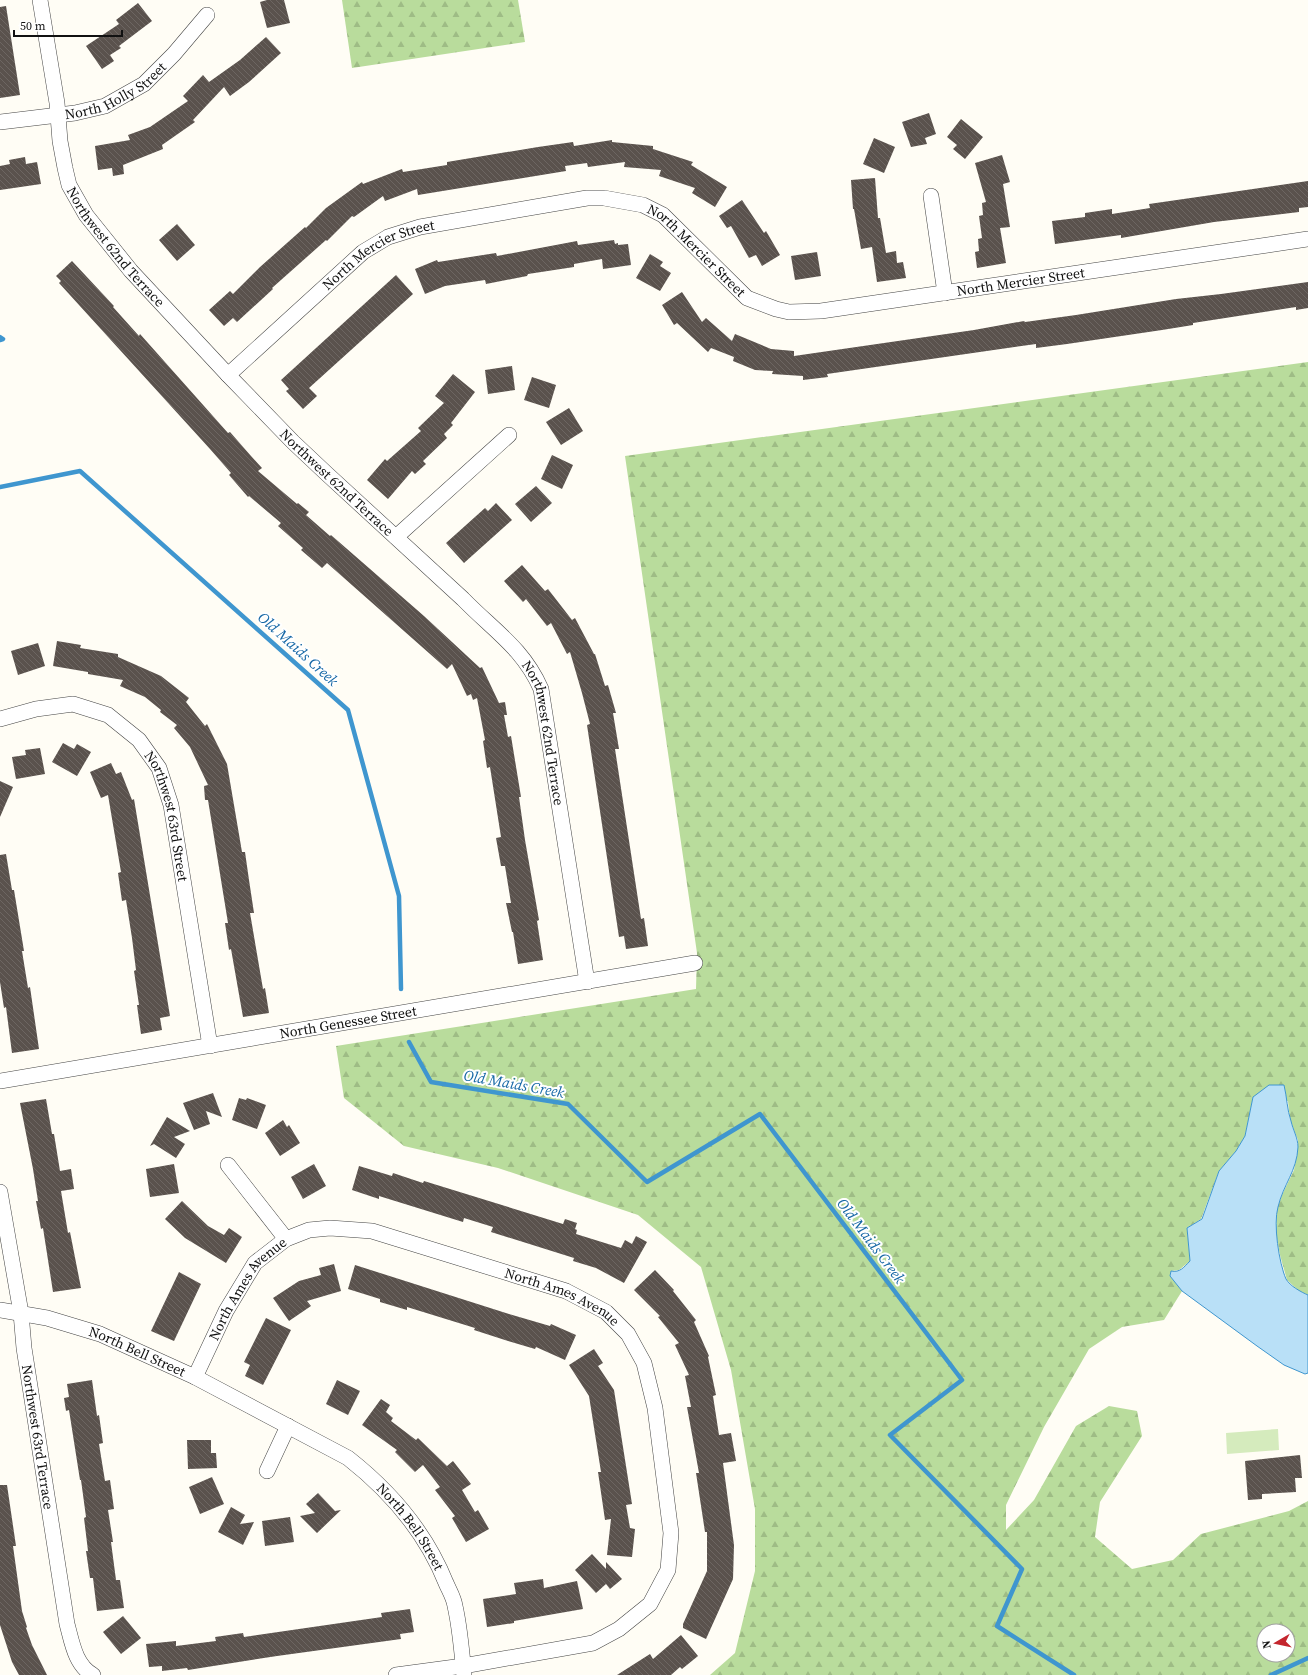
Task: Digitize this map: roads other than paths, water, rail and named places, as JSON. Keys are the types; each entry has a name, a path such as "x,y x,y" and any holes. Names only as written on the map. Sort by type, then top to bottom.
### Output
{"street":[{"name":"Northwest 62nd Terrace","path":"40,0 59,115 60,141 69,185 86,215 131,271 228,375 316,463 511,644 526,661 535,675 541,689 587,982"},
{"name":"North Holly Street","path":"0,122 75,113 105,106 144,84 174,54 207,15"},
{"path":"931,196 945,292"},
{"name":"North Mercier Street","path":"228,375 363,252 388,236 420,227 587,198 604,198 642,204 663,215 747,298 776,309 789,312 821,311 1308,239"},
{"path":"396,538 509,434"},
{"name":"Northwest 63rd Street","path":"0,719 36,709 73,704 108,715 139,740 159,768 171,805 210,1046"},
{"name":"North Genessee Street","path":"0,1081 696,963"},
{"path":"228,1165 286,1239"},
{"name":"Northwest 63rd Terrace","path":"0,1192 21,1313 24,1348 67,1624 75,1654 87,1672 93,1675"},
{"name":"North Ames Avenue","path":"195,1377 226,1311 255,1263 286,1239 309,1230 330,1228 372,1231 566,1291 606,1312 628,1334 644,1363 655,1408 671,1533 668,1570 650,1604 619,1629 593,1643 464,1670"},
{"name":"North Bell Street","path":"0,1310 47,1318 100,1334 195,1377 348,1458 366,1472 389,1494 410,1519 428,1546 443,1574 455,1604 464,1670"},
{"path":"267,1471 288,1426"},
{"path":"396,1675 464,1670"}],"water":[{"path":"1269,1085 1284,1085 1289,1112 1298,1144 1297,1156 1293,1171 1280,1199 1278,1207 1276,1233 1279,1254 1286,1279 1293,1286 1308,1295 1308,1373 1305,1374 1284,1365 1257,1346 1182,1291 1170,1276 1171,1271 1179,1270 1190,1261 1187,1228 1202,1219 1219,1171 1236,1151 1245,1136 1253,1097"}],"waterway":[{"name":"Old Maids Creek","path":"0,337 3,339 0,340"},
{"name":"Old Maids Creek","path":"0,487 80,471 348,710 399,896 401,989"},
{"name":"Old Maids Creek","path":"409,1042 431,1082 568,1104 647,1182 760,1114 962,1380 890,1435 1022,1569 997,1626 1074,1675"},
{"name":"Old Maids Creek","path":"1271,1675 1308,1658"}]}
